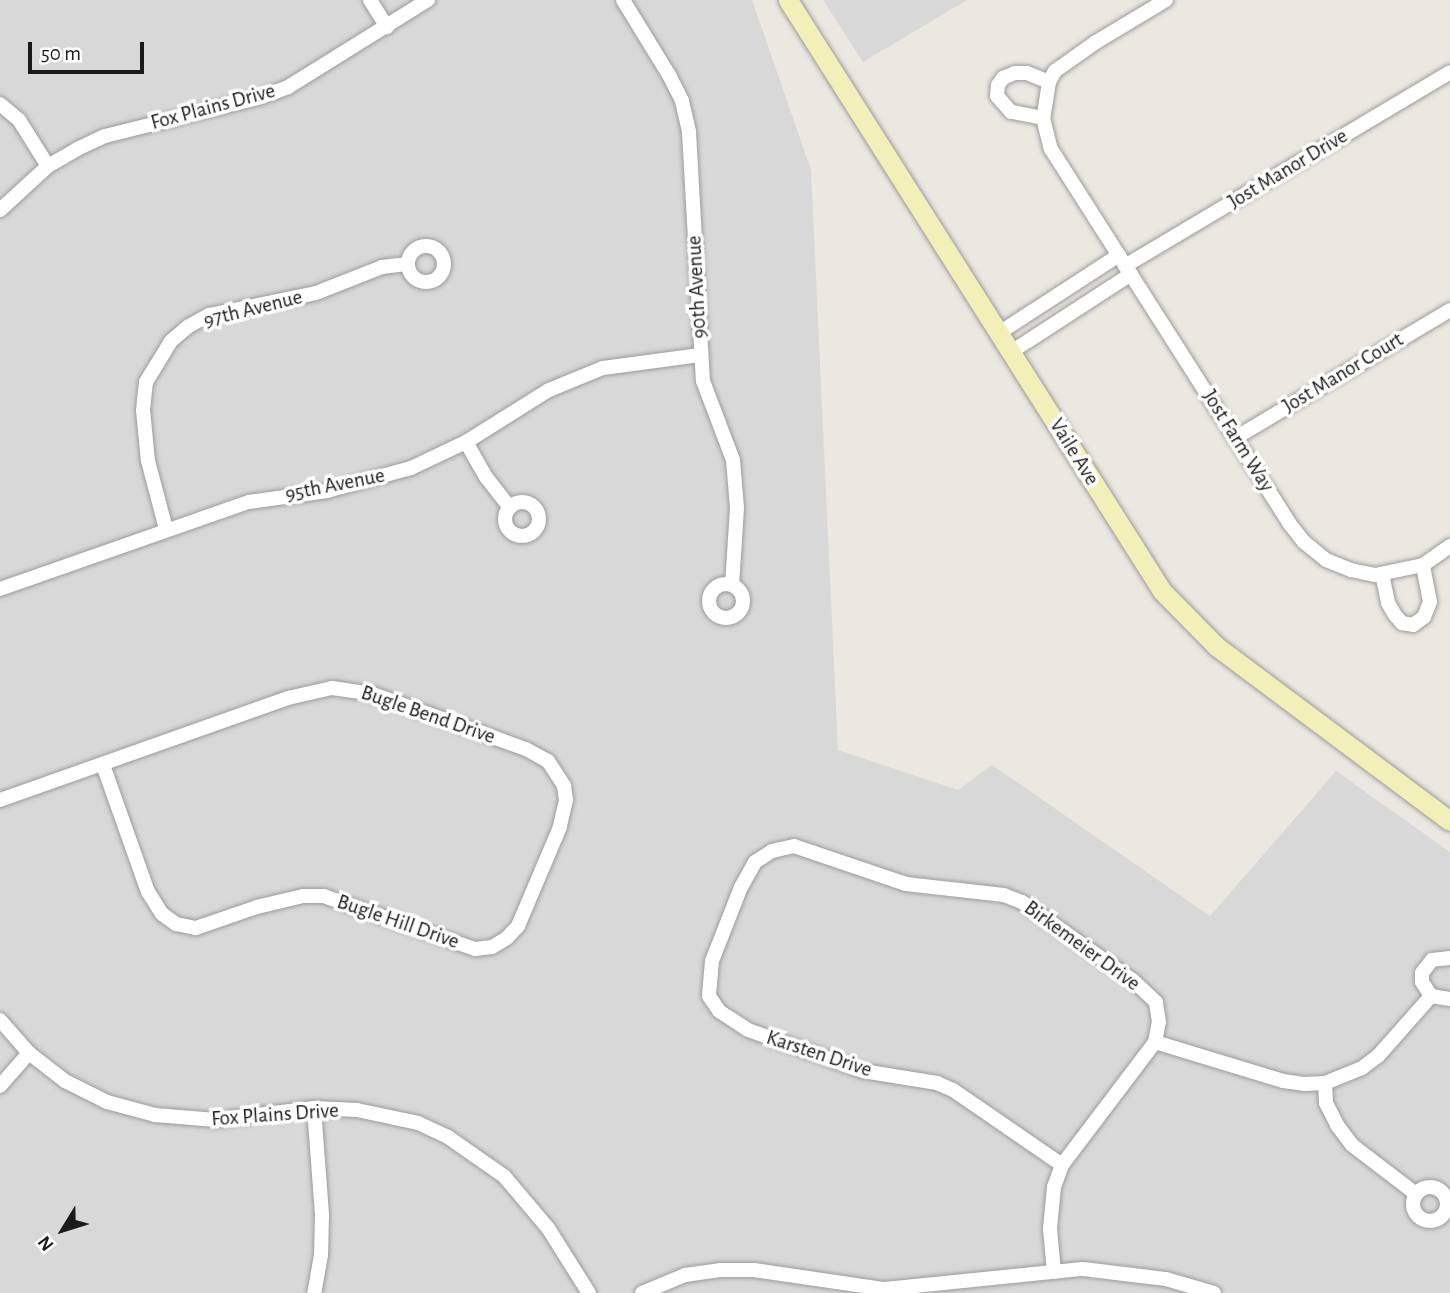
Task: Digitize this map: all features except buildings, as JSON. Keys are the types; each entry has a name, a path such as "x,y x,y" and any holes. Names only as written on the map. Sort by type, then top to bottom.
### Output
{"main road":[{"name":"Vaile Ave","path":"788,0 1162,591 1216,646 1450,821"}],"street":[{"path":"370,0 387,27"},
{"name":"Fox Plains Drive","path":"0,211 48,166 104,136 261,97 288,87 428,0"},
{"name":"90th Avenue","path":"623,0 669,75 682,101 689,132 703,381 733,460 737,508 732,585"},
{"path":"1049,82 1027,73 1015,72 1003,78 998,85 997,96 1011,112 1043,118 1049,82 1055,71 1166,0"},
{"name":"Jost Manor Drive","path":"999,333 1125,265 1450,72"},
{"path":"0,104 19,120 48,166"},
{"name":"Jost Farm Way","path":"1043,118 1051,149 1237,437 1289,523 1304,542 1326,560 1351,570 1382,574 1423,565 1450,546"},
{"name":"97th Avenue","path":"166,529 148,461 143,410 146,382 171,341 189,326 209,316 304,296 346,284 382,267 408,264"},
{"name":"Jost Manor Drive","path":"1011,352 1125,265"},
{"name":"Jost Manor Court","path":"1237,437 1450,310"},
{"name":"95th Avenue","path":"0,589 249,502 368,482 411,468 466,442 526,402 575,378 603,368 700,355"},
{"path":"466,442 486,477 510,508"},
{"path":"1382,574 1388,603 1395,615 1402,623 1413,625 1424,617 1430,602 1423,565"},
{"name":"Bugle Bend Drive","path":"0,800 288,698 332,688 373,694 526,749 548,761 564,786 566,800 559,827 528,907 507,938"},
{"name":"Bugle Hill Drive","path":"103,765 148,892 162,914 176,925 196,928 212,925 257,907 303,896 324,896 475,949 492,947 507,938"},
{"name":"Birkemeier Drive","path":"755,862 772,851 794,846 906,884 1004,895 1022,902 1132,980 1156,1002 1159,1022 1155,1042"},
{"name":"Karsten Drive","path":"755,862 741,887 712,961 709,996 719,1011 748,1030 863,1071 937,1083 953,1090 1062,1165"},
{"path":"1430,996 1422,982 1426,965 1440,957 1450,958"},
{"path":"1054,1272 1050,1207 1062,1165 1155,1042 1283,1080 1304,1084 1325,1083 1362,1068 1378,1056 1430,996"},
{"path":"1430,996 1450,999"},
{"name":"Fox Plains Drive","path":"0,1020 29,1053 65,1081 107,1102 155,1115 185,1120 216,1120 314,1108 358,1110 398,1118 448,1137 477,1155 504,1177 548,1228 589,1293"},
{"path":"0,1086 29,1053"},
{"path":"1325,1083 1326,1103 1336,1125 1352,1145 1416,1195"},
{"path":"314,1108 322,1215 321,1255 314,1293"},
{"path":"642,1293 685,1275 720,1270 754,1270 885,1289 1083,1269 1166,1279 1214,1293"}],"shaded area":[{"path":"0,0 752,0 811,170 838,750 958,790 992,765 1210,916 1336,771 1450,852 1450,1293 0,1293"},
{"path":"823,0 967,0 863,62"}]}
